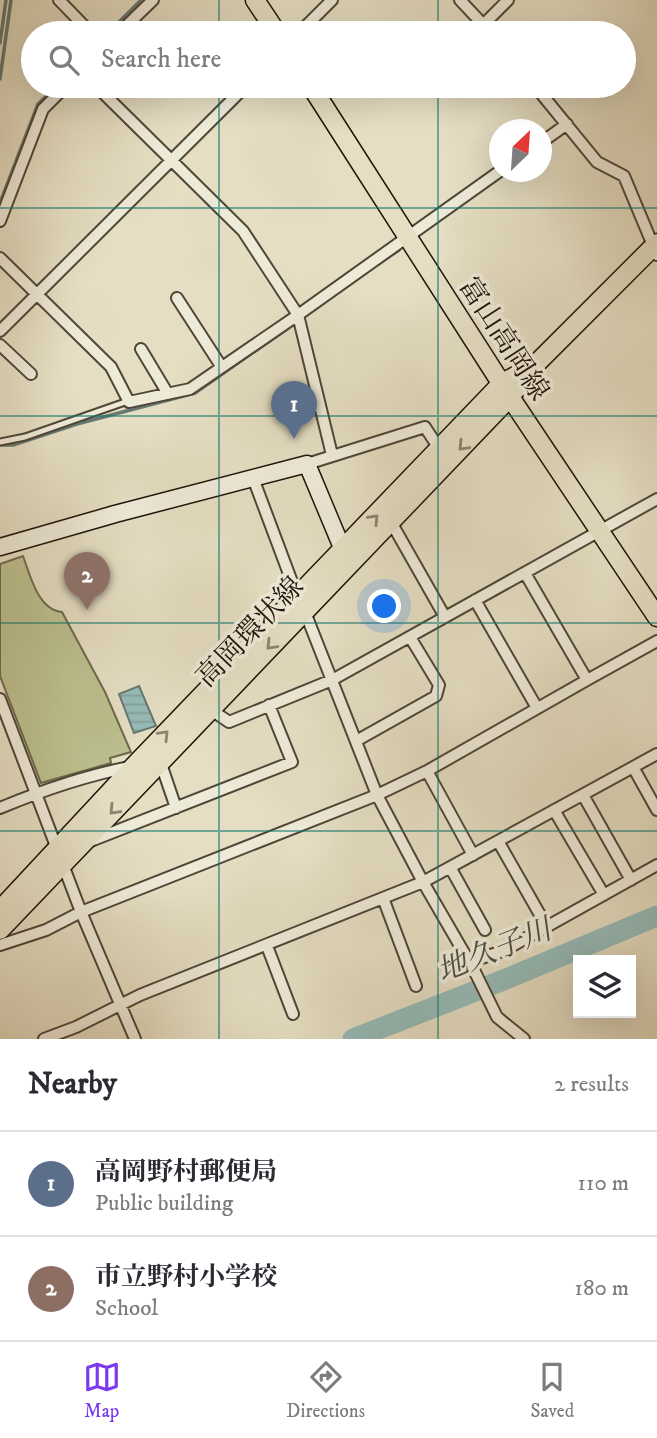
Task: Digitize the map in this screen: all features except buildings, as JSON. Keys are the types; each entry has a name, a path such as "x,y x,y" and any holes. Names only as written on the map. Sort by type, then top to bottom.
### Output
{"main road":[{"path":"255,0 269,21"},
{"name":"富山高岡線","path":"319,98 506,390 657,617"},
{"name":"高岡環状線","path":"0,930 134,765 301,605 349,555 440,450 533,367 656,248"},
{"name":"高岡環状線","path":"349,555 391,522 506,390"},
{"name":"高岡環状線","path":"0,910 60,857 81,845 210,709 301,605"}],"street":[{"path":"59,0 79,21"},
{"path":"131,21 153,0"},
{"path":"311,21 332,0"},
{"path":"460,0 480,21"},
{"path":"493,21 508,0"},
{"path":"0,222 43,109 54,98"},
{"path":"108,98 243,231 300,318 332,455"},
{"path":"0,331 234,98"},
{"path":"545,98 597,162 625,176 656,248"},
{"path":"552,134 567,124"},
{"path":"0,258 39,293 111,367 129,402 190,389 221,366 300,318 489,179"},
{"path":"177,298 221,366"},
{"path":"0,345 31,374"},
{"path":"141,349 168,394"},
{"path":"0,547 170,506 253,478 425,427 440,450"},
{"path":"307,464 349,555"},
{"path":"253,478 377,795 496,1017 524,1039"},
{"path":"210,709 229,722 332,680 657,499"},
{"path":"391,522 445,617"},
{"path":"525,573 587,680"},
{"path":"475,600 537,708"},
{"path":"356,741 436,696 439,685 410,636"},
{"path":"0,945 46,930 81,912 377,795 427,771 657,641"},
{"path":"0,699 81,912 135,1039"},
{"path":"81,845 292,762 269,705"},
{"path":"44,1039 121,1004 423,882 657,754"},
{"path":"160,761 176,808"},
{"path":"0,808 36,793 134,765"},
{"path":"633,767 657,810"},
{"path":"427,771 473,855"},
{"path":"583,795 631,880"},
{"path":"554,810 604,895"},
{"path":"498,841 547,927"},
{"path":"471,966 657,865"},
{"path":"450,867 485,930"},
{"path":"383,898 416,986"},
{"path":"267,946 293,1014"}],"lane":[{"path":"0,442 25,437 128,401"}],"green space":[{"path":"23,556 41,598 54,610 62,612 105,692 131,752 110,758 111,763 41,783 0,676 0,564"}],"water":[{"path":"139,686 156,726 134,733 119,694"}],"waterway":[{"path":"0,43 6,0"},
{"path":"0,79 11,0"},
{"path":"120,21 141,0"},
{"path":"0,203 38,104 44,98"},
{"path":"378,264 399,250"},
{"path":"306,315 316,308"},
{"path":"0,445 13,445 77,424 195,393 291,326"},
{"name":"地久子川","path":"353,1039 657,916"}],"place":[{"name":"高岡野村郵便局","path":"294,439"},
{"name":"市立野村小学校","path":"87,610"}]}
